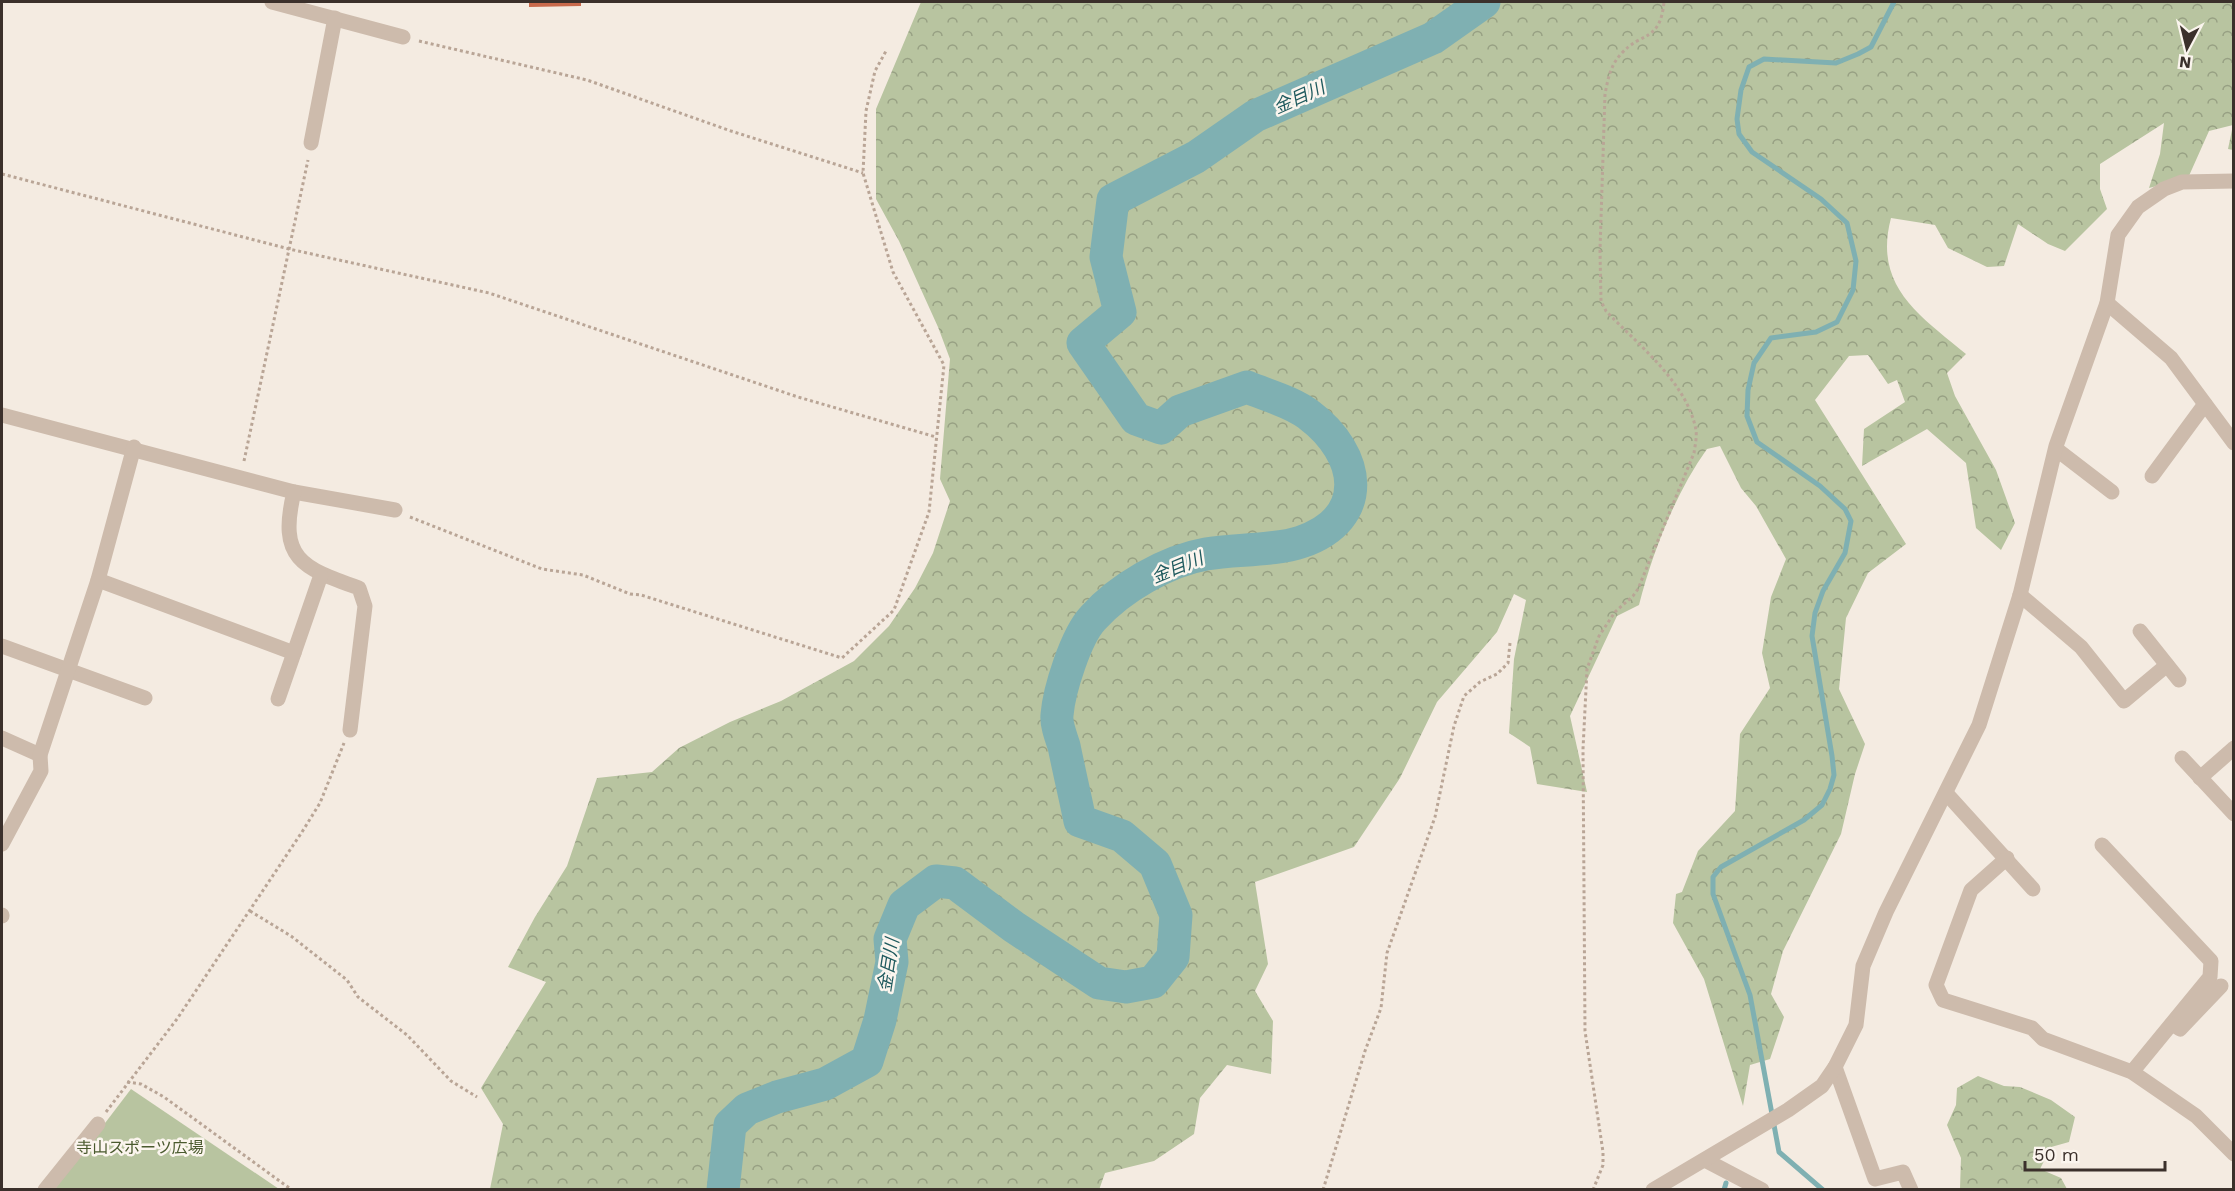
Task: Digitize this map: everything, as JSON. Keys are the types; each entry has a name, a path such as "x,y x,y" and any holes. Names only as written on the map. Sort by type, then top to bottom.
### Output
{"street":[{"path":"272,2 300,5 335,18 403,37"},
{"path":"311,143 335,18"},
{"path":"1653,1190 1788,1110 1822,1086 1835,1067 1856,1026 1863,966 1904,873 1979,725 2020,595 2056,449 2107,303 2118,235 2138,207 2164,189 2182,182 2234,181"},
{"path":"2107,303 2171,358 2234,443"},
{"path":"2152,476 2205,404"},
{"path":"2,415 134,447 294,492 395,510"},
{"path":"2,844 41,771 40,755 98,580 134,447"},
{"path":"2056,449 2112,492"},
{"path":"294,492 287,520 292,547 311,569 321,575 359,588 365,606 350,730"},
{"path":"278,699 321,575"},
{"path":"98,580 294,653"},
{"path":"2020,595 2080,647 2134,714"},
{"path":"2140,631 2179,680"},
{"path":"2,646 145,698"},
{"path":"2124,700 2167,665"},
{"path":"2,738 40,755"},
{"path":"2200,778 2234,748"},
{"path":"2182,758 2234,814"},
{"path":"1946,793 2033,889"},
{"path":"2102,845 2211,961 2210,977 2132,1072"},
{"path":"2007,858 1971,890 1936,985 1943,1000 2032,1028 2043,1039 2132,1072 2196,1116 2234,1154"},
{"path":"2172,1024 2180,1029 2221,986"},
{"path":"1835,1067 1875,1179 1903,1172 1911,1190"},
{"path":"45,1190 98,1124"},
{"path":"1705,1160 1762,1190"}],"path":[{"path":"1593,1190 1603,1165 1604,1152 1585,1031 1582,748 1587,669 1599,636 1615,612 1638,589 1694,453 1696,431 1686,402 1666,374 1606,311 1601,301 1600,250 1605,94 1610,71 1622,53 1656,29 1664,2"},
{"path":"403,37 587,80 730,131 863,173"},
{"path":"395,510 542,569 583,575 630,594 641,595 742,625 842,658 894,610 929,512 936,468 936,437 944,365 893,272 863,173 866,111 875,71 886,51"},
{"path":"240,476 311,143"},
{"path":"2,174 289,249 489,293 787,394 936,437"},
{"path":"1323,1190 1365,1051 1381,1008 1387,953 1435,817 1454,726 1464,696 1480,682 1497,674 1508,663 1510,643"},
{"path":"98,1124 127,1082 177,1019 320,803 350,730"},
{"path":"250,911 291,936 347,980 358,997 407,1035 451,1081 477,1096"},
{"path":"127,1082 141,1084 164,1096 292,1190"}],"green space":[{"path":"921,2 2233,2 2233,125 2209,131 2188,178 2149,188 2160,154 2164,123 2100,164 2100,189 2107,209 2065,251 2048,244 2018,224 2004,266 1987,267 1948,248 1935,225 1891,218 1887,242 1894,281 1917,312 1966,354 1947,373 1955,396 1996,470 2015,523 2001,550 1976,528 1966,463 1927,429 1862,466 1864,429 1905,402 1897,380 1888,384 1868,355 1849,356 1815,400 1906,544 1868,573 1846,618 1839,689 1865,744 1855,774 1841,834 1783,951 1771,994 1784,1017 1770,1059 1750,1065 1743,1106 1704,979 1673,923 1676,894 1682,892 1698,851 1735,811 1740,734 1770,688 1762,653 1771,597 1786,559 1756,506 1741,488 1720,446 1707,449 1695,466 1666,524 1639,605 1617,616 1570,716 1587,792 1537,784 1530,747 1509,733 1514,659 1526,600 1514,594 1497,632 1437,702 1400,778 1354,847 1255,882 1268,964 1255,991 1273,1021 1271,1074 1227,1065 1200,1098 1194,1134 1154,1161 1105,1173 1099,1190 490,1189 503,1124 481,1088 546,982 508,967 535,917 567,866 597,778 652,772 679,748 730,722 781,701 854,661 889,626 915,588 933,553 950,501 940,479 950,359 899,241 876,199 876,109"},
{"path":"2233,125 2233,150 2228,149"},
{"path":"1978,1076 2004,1086 2020,1087 2051,1100 2075,1117 2069,1142 2044,1149 2044,1161 2040,1169 2061,1178 2067,1189 1960,1189 1961,1158 1947,1125 1956,1105 1957,1088"},
{"name":"寺山スポーツ広場","path":"131,1089 279,1189 54,1190"}],"building":[{"path":"529,2 581,2 581,6 529,7"}],"waterway":[{"name":"金目川","path":"723,1190 730,1125 747,1109 777,1097 825,1084 867,1061 880,1020 892,962 890,939 904,905 936,881 955,883 1014,927 1099,983 1126,987 1153,982 1173,957 1176,915 1155,864 1122,836 1080,821 1057,719 1058,704 1069,664 1080,637 1093,618 1130,586 1160,569 1206,554 1279,547 1301,542 1324,531 1339,518 1348,502 1351,484 1348,466 1340,448 1309,415 1295,406 1247,387 1180,411 1161,428 1136,419 1083,343 1120,312 1106,257 1113,200 1196,157 1255,116 1433,38 1484,2"},
{"path":"1823,1190 1779,1152 1750,995 1713,894 1713,877 1721,867 1804,820 1822,805 1834,775 1812,636 1815,613 1823,591 1845,553 1851,521 1845,509 1820,486 1757,442 1747,416 1748,390 1754,363 1771,338 1816,332 1837,322 1853,290 1856,261 1847,223 1821,199 1752,152 1739,134 1737,119 1741,90 1749,67 1764,59 1836,63 1858,54 1871,47 1894,2"},
{"path":"1724,1190 1726,1183"}]}
